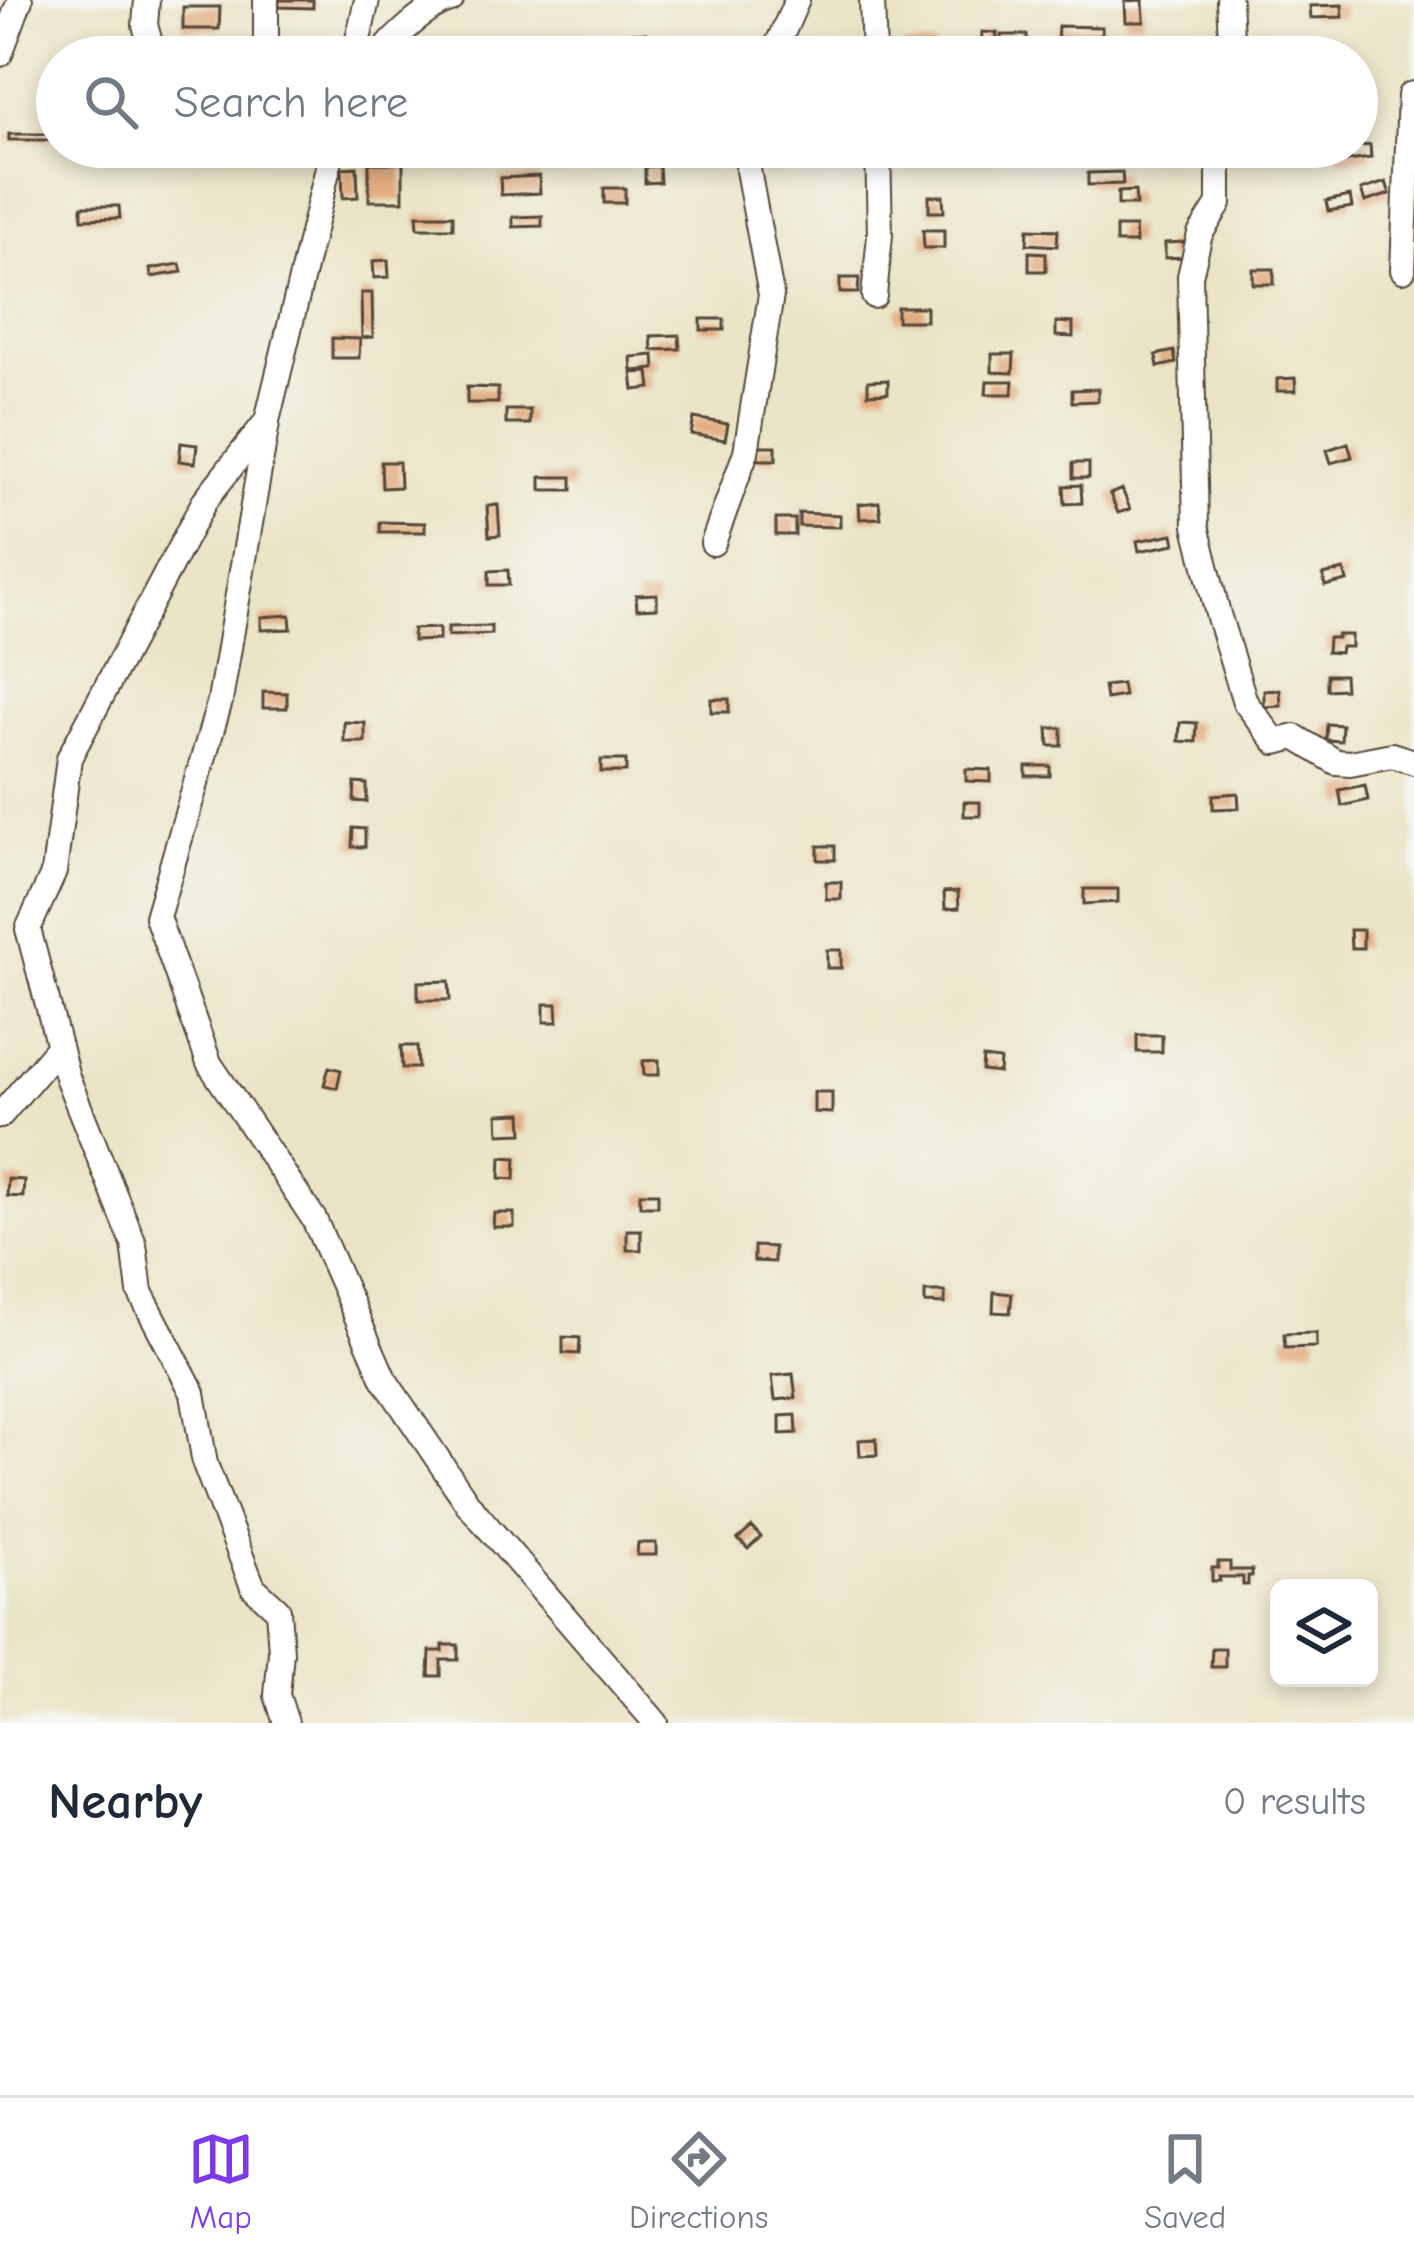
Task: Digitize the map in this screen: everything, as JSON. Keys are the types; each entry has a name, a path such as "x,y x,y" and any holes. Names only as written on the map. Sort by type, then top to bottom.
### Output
{"street":[{"path":"0,54 20,0"},
{"path":"147,0 148,36"},
{"path":"266,0 266,36"},
{"path":"360,36 368,0"},
{"path":"399,36 439,3 452,0"},
{"path":"781,36 797,0"},
{"path":"872,0 873,36"},
{"path":"1229,0 1231,36"},
{"path":"1403,270 1410,95 1414,94"},
{"path":"328,168 267,421 220,700 158,917 208,1063 314,1219 384,1379 468,1504 656,1723"},
{"path":"713,543 746,452 771,295 748,168"},
{"path":"874,296 880,235 878,168"},
{"path":"1219,168 1219,204 1201,234 1190,276 1195,515 1245,702 1276,742 1295,737 1336,762 1392,755 1414,762"},
{"path":"267,421 205,500 69,758 54,872 28,929 67,1077 134,1244 140,1292 193,1393 205,1464 253,1587 278,1610 277,1695 286,1723"},
{"path":"0,1116 58,1046"}],"building":[{"path":"279,0 313,0 313,8 279,7"},
{"path":"1143,0 1144,22 1126,22 1125,1"},
{"path":"1342,5 1343,17 1311,18 1310,6"},
{"path":"183,7 220,7 219,29 183,29"},
{"path":"1058,26 1102,27 1102,36 1057,36"},
{"path":"9,134 36,134 36,140 9,140"},
{"path":"342,168 357,168 358,197 343,198"},
{"path":"369,168 403,168 403,201 369,201"},
{"path":"645,168 659,168 660,182 645,183"},
{"path":"1122,172 1123,184 1088,185 1088,173"},
{"path":"539,176 540,193 501,195 500,178"},
{"path":"1386,182 1390,194 1365,202 1361,190"},
{"path":"604,188 625,188 625,203 604,203"},
{"path":"1135,191 1136,205 1118,205 1118,192"},
{"path":"929,196 943,196 944,212 929,212"},
{"path":"1350,196 1352,207 1328,211 1326,201"},
{"path":"82,206 119,206 120,218 82,219"},
{"path":"417,215 453,215 453,228 418,228"},
{"path":"542,216 542,226 513,227 513,217"},
{"path":"1116,227 1135,227 1136,243 1116,243"},
{"path":"1028,229 1058,230 1057,246 1027,244"},
{"path":"923,230 944,230 944,248 924,248"},
{"path":"1186,242 1186,257 1165,258 1165,243"},
{"path":"1029,252 1046,253 1046,271 1029,271"},
{"path":"388,260 389,277 374,278 373,261"},
{"path":"180,264 182,272 151,277 150,269"},
{"path":"1253,269 1274,269 1274,284 1253,284"},
{"path":"840,278 859,278 858,293 840,293"},
{"path":"361,293 372,293 373,337 362,338"},
{"path":"897,307 926,307 926,321 897,321"},
{"path":"701,319 724,319 724,330 701,330"},
{"path":"1056,322 1073,323 1073,337 1056,336"},
{"path":"679,335 680,349 652,350 651,336"},
{"path":"332,338 360,339 359,358 332,358"},
{"path":"1174,351 1176,363 1158,367 1156,355"},
{"path":"992,354 1014,354 1013,373 992,372"},
{"path":"654,355 655,369 632,371 631,357"},
{"path":"649,372 651,388 634,390 632,373"},
{"path":"1295,378 1296,391 1277,391 1277,379"},
{"path":"888,380 888,393 868,394 868,381"},
{"path":"987,381 1013,381 1012,394 986,394"},
{"path":"467,387 498,388 498,403 467,403"},
{"path":"1098,389 1098,401 1072,402 1072,390"},
{"path":"506,410 530,410 530,424 506,424"},
{"path":"694,418 728,424 725,440 691,434"},
{"path":"181,443 197,445 195,463 179,461"},
{"path":"1348,443 1352,457 1331,463 1327,450"},
{"path":"758,446 776,446 776,460 758,460"},
{"path":"381,462 399,462 400,487 382,488"},
{"path":"1073,463 1089,463 1089,478 1073,478"},
{"path":"541,477 572,477 572,490 541,490"},
{"path":"1081,485 1082,503 1065,504 1064,486"},
{"path":"1122,489 1130,509 1118,513 1110,494"},
{"path":"879,502 881,518 860,519 859,504"},
{"path":"498,505 500,535 489,536 487,506"},
{"path":"799,513 840,515 840,527 799,526"},
{"path":"776,519 795,519 795,535 776,535"},
{"path":"380,522 425,523 425,532 380,532"},
{"path":"1173,534 1175,544 1139,551 1137,541"},
{"path":"508,570 509,585 489,585 489,571"},
{"path":"1344,570 1347,581 1325,586 1323,575"},
{"path":"657,594 657,608 637,609 636,595"},
{"path":"290,615 291,629 261,630 261,617"},
{"path":"491,626 491,634 448,636 448,627"},
{"path":"439,628 439,640 413,641 413,629"},
{"path":"1351,635 1351,647 1341,647 1340,653 1327,652 1328,638"},
{"path":"1327,675 1344,675 1345,689 1327,690"},
{"path":"1122,684 1124,696 1106,699 1104,686"},
{"path":"1280,690 1281,706 1264,707 1264,691"},
{"path":"263,692 287,693 287,708 263,708"},
{"path":"711,699 729,699 729,712 711,712"},
{"path":"344,722 365,723 365,742 344,742"},
{"path":"1180,722 1197,723 1196,742 1179,741"},
{"path":"1327,724 1342,725 1341,741 1326,740"},
{"path":"1048,728 1062,728 1062,746 1049,746"},
{"path":"601,760 626,760 626,772 601,772"},
{"path":"1026,766 1050,766 1050,776 1026,776"},
{"path":"966,769 991,770 991,782 966,781"},
{"path":"355,783 367,784 367,802 354,801"},
{"path":"1365,785 1368,800 1342,806 1339,790"},
{"path":"1238,793 1239,808 1213,809 1213,795"},
{"path":"964,802 980,802 980,816 964,816"},
{"path":"353,828 365,829 365,847 352,847"},
{"path":"818,846 835,846 835,860 818,860"},
{"path":"826,882 841,882 841,899 826,899"},
{"path":"1084,889 1118,889 1118,902 1084,904"},
{"path":"958,891 959,908 945,909 944,892"},
{"path":"1350,930 1363,930 1363,948 1351,948"},
{"path":"827,950 841,950 841,968 827,968"},
{"path":"449,981 450,1000 418,1000 418,982"},
{"path":"544,1004 557,1004 558,1022 544,1022"},
{"path":"1137,1035 1162,1035 1162,1052 1137,1052"},
{"path":"401,1046 417,1046 418,1068 402,1068"},
{"path":"983,1058 1000,1060 999,1073 982,1071"},
{"path":"659,1060 659,1075 644,1075 643,1061"},
{"path":"329,1067 341,1070 337,1088 324,1085"},
{"path":"814,1092 832,1092 832,1113 814,1112"},
{"path":"522,1113 523,1133 499,1134 498,1114"},
{"path":"501,1157 516,1158 515,1179 500,1178"},
{"path":"8,1179 24,1180 23,1197 7,1196"},
{"path":"640,1193 658,1193 658,1206 640,1206"},
{"path":"494,1213 514,1213 514,1227 493,1227"},
{"path":"627,1230 641,1230 641,1250 627,1250"},
{"path":"754,1246 774,1247 774,1262 754,1261"},
{"path":"925,1292 945,1292 945,1304 925,1303"},
{"path":"994,1292 1012,1294 1010,1313 993,1312"},
{"path":"1316,1333 1316,1347 1285,1348 1284,1334"},
{"path":"563,1337 580,1338 579,1354 563,1353"},
{"path":"793,1374 796,1398 775,1400 772,1376"},
{"path":"796,1415 797,1433 780,1434 780,1416"},
{"path":"876,1439 877,1455 860,1456 859,1440"},
{"path":"752,1527 761,1537 748,1549 738,1539"},
{"path":"638,1543 656,1543 656,1555 637,1555"},
{"path":"1218,1562 1230,1562 1230,1570 1252,1570 1248,1585 1243,1585 1243,1577 1212,1581 1212,1568 1218,1568"},
{"path":"443,1645 458,1645 458,1660 441,1660 441,1676 429,1676 430,1651 443,1651"},
{"path":"1212,1648 1225,1648 1225,1667 1211,1667"}]}
